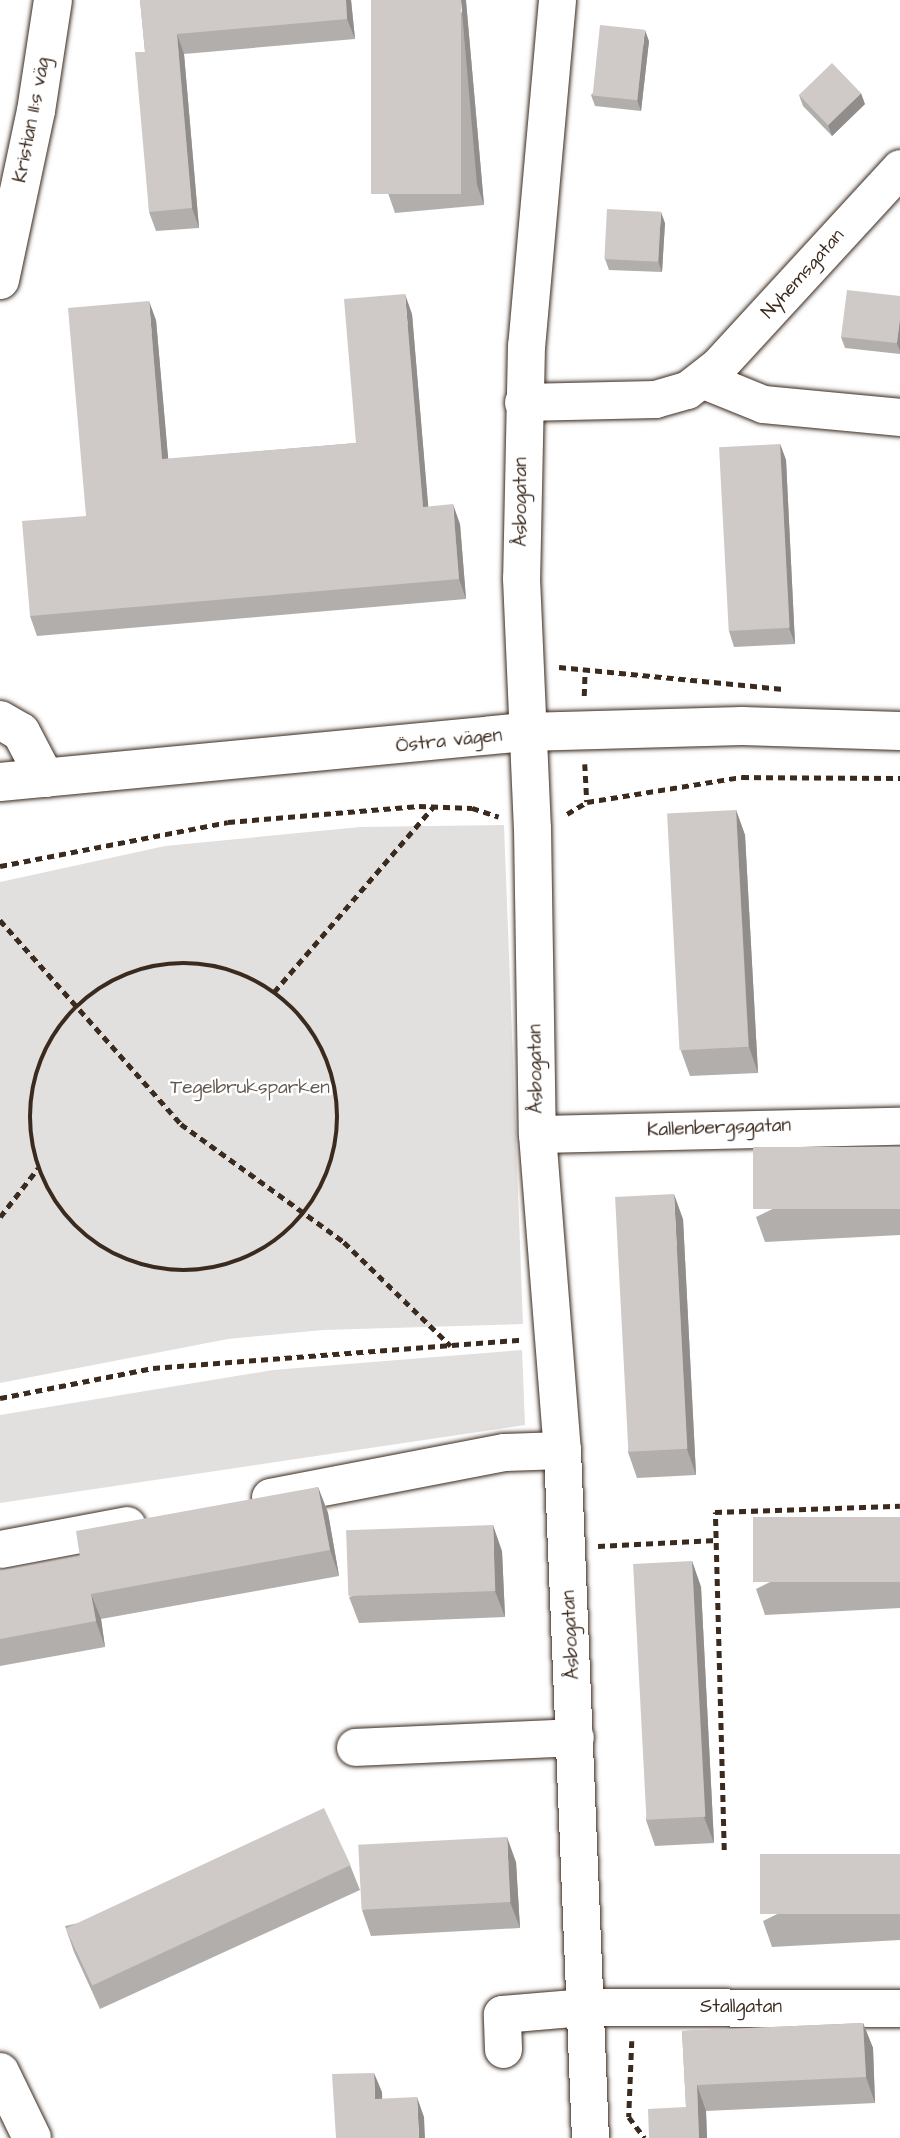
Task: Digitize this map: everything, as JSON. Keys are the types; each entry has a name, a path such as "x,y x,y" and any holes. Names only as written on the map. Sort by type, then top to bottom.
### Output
{"main road":[{"name":"Kristian II:s väg","path":"0,281 36,111 53,0"},
{"path":"0,720 21,732 45,778"},
{"name":"Östra vägen","path":"0,782 525,732 742,726 900,731"},
{"path":"0,2072 32,2138"}],"street":[{"name":"Åsbogatan","path":"556,0 523,401 521,564 526,664 525,732 532,828 537,1134 562,1450 590,2138"},
{"name":"Nyhemsgatan","path":"704,380 900,168"},
{"path":"523,401 655,399 673,396 704,380 763,404 900,417"},
{"name":"Kallenbergsgatan","path":"537,1134 900,1126"},
{"path":"232,1505 504,1452 562,1450"},
{"path":"0,1549 163,1518"},
{"path":"355,1747 575,1737"},
{"name":"Stallgatan","path":"503,2049 502,2014 583,2007 900,2008"}],"path":[{"path":"526,664 788,689"},
{"path":"0,866 189,826 434,806 472,808 532,828 554,827 587,802 742,777 900,778"},
{"path":"274,992 434,806"},
{"path":"0,920 181,1124 344,1242 451,1346"},
{"path":"170,963 229,968 274,992 303,1017 323,1047 339,1106 331,1166 305,1213 271,1245 246,1259 186,1272 156,1269 126,1260 81,1233 54,1202 38,1167 30,1122 32,1092 55,1032 76,1006 112,980 170,963"},
{"path":"0,1217 38,1167"},
{"path":"0,1398 153,1368 553,1337"},
{"path":"724,1850 715,1512 900,1506"},
{"path":"567,1548 716,1541"},
{"path":"645,2138 629,2117 632,2025 657,2007"}],"green space":[{"name":"Tegelbruksparken","path":"504,825 523,1324 323,1330 228,1339 0,1383 0,882 165,846 360,827"},
{"path":"522,1350 525,1425 0,1503 0,1415 273,1370"}],"building":[{"path":"140,0 346,0 347,19 177,34 192,208 149,212 135,52 145,52"},
{"path":"371,0 461,0 461,194 371,194"},
{"path":"600,25 645,30 637,100 593,96"},
{"path":"832,63 861,93 828,125 799,95"},
{"path":"607,209 661,212 658,262 604,259"},
{"path":"847,290 900,296 897,343 841,337"},
{"path":"405,294 423,507 453,504 459,579 30,616 22,521 86,516 68,308 149,301 162,459 356,443 344,299"},
{"path":"780,444 790,628 729,631 719,447"},
{"path":"736,810 748,1047 679,1050 667,814"},
{"path":"753,1147 900,1147 900,1209 753,1209"},
{"path":"674,1194 687,1449 628,1452 615,1197"},
{"path":"318,1487 330,1550 91,1594 96,1621 0,1639 0,1571 80,1557 76,1531"},
{"path":"753,1517 900,1517 900,1582 753,1582"},
{"path":"493,1525 495,1591 348,1596 346,1530"},
{"path":"692,1561 705,1817 646,1820 633,1564"},
{"path":"324,1808 351,1865 92,1986 66,1928"},
{"path":"507,1837 510,1902 362,1910 358,1845"},
{"path":"760,1854 900,1854 900,1914 760,1914"},
{"path":"863,2023 866,2077 697,2085 699,2138 649,2138 648,2109 686,2107 682,2031"},
{"path":"374,2073 375,2099 417,2097 419,2138 336,2138 332,2074"}]}
